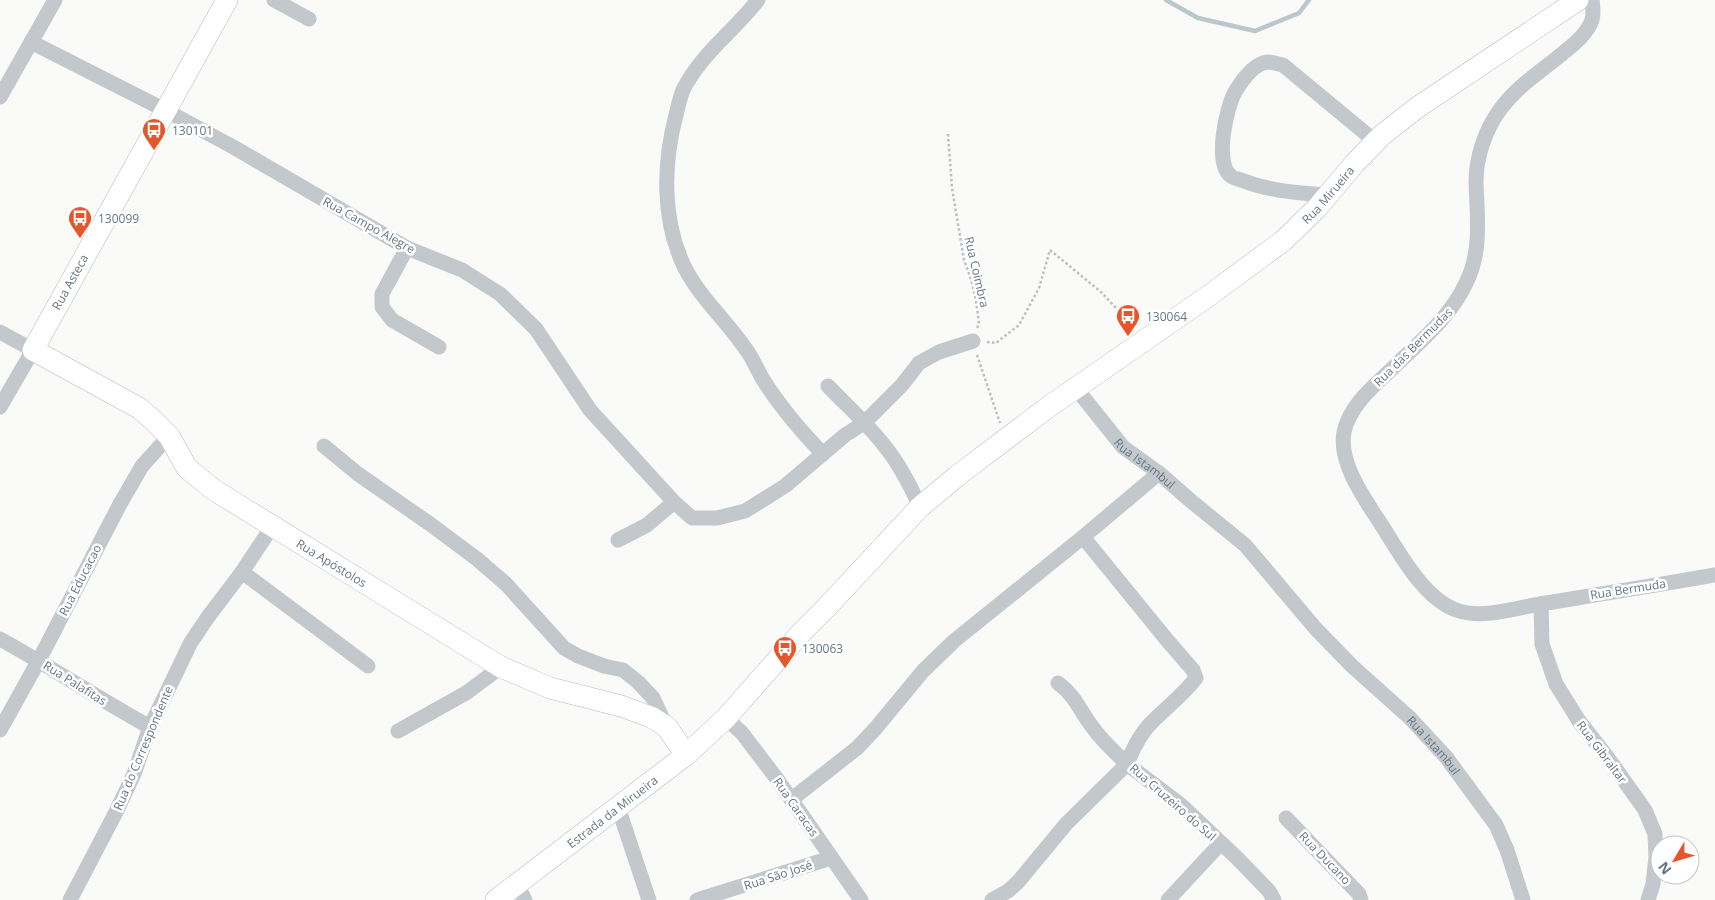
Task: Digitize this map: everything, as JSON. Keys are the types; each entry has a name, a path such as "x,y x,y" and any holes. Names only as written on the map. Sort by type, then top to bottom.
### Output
{"main road":[{"name":"Rua Asteca","path":"33,350 227,0"},
{"name":"Rua Mirueira","path":"1075,387 1207,297 1283,241 1317,208 1354,163 1418,107 1578,0"},
{"name":"Rua Apóstolos","path":"33,350 138,408 154,420 169,436 187,468 214,490 501,667 550,688 621,706 651,717 667,728 686,756"},
{"path":"726,718 801,632 826,609 920,507 1005,438 1075,387"},
{"name":"Estrada da Mirueira","path":"496,900 521,892 618,807 686,756 726,718"}],"street":[{"path":"0,97 55,0"},
{"path":"274,0 309,19"},
{"path":"758,0 704,59 683,90 668,149 666,183 668,213 684,267 703,296 746,348 764,380 794,422 823,454 845,435 864,423 902,385 919,363 939,352 973,341"},
{"name":"Rua das Bermudas","path":"1541,604 1508,611 1480,613 1456,610 1434,596 1414,575 1353,478 1345,454 1344,433 1353,410 1371,388 1437,325 1457,300 1468,280 1476,253 1478,207 1476,180 1484,140 1491,123 1511,96 1586,32 1592,20 1594,10 1592,0"},
{"name":"Rua Campo Alegre","path":"31,42 165,110 252,157 407,248 462,270 500,294 536,329 590,410 674,502 692,518 717,518 745,511 785,486 823,454"},
{"path":"1327,195 1258,186 1230,175 1222,162 1226,116 1234,93 1253,69 1267,62 1283,65 1376,142"},
{"path":"407,248 382,294 382,307 392,320 439,347"},
{"name":"Rua Apóstolos","path":"0,332 33,350"},
{"name":"Rua Asteca","path":"0,407 33,350"},
{"path":"828,386 887,448 908,481 920,507"},
{"name":"Rua Istambul","path":"1075,387 1123,447 1159,473 1245,545 1316,629 1352,666 1410,718 1446,757 1496,825 1508,850 1523,900"},
{"name":"Rua Educacao","path":"0,730 39,660 98,542 142,466 169,436"},
{"path":"324,446 358,474 477,559 506,584 564,648 578,656 604,666 623,670 638,682 653,698 667,728"},
{"path":"792,799 857,748 875,730 923,672 954,641 1159,473"},
{"path":"618,540 647,524 674,502"},
{"name":"Rua do Correspondente","path":"70,900 120,804 134,774 150,727 191,642 242,572 273,525"},
{"name":"Rua Cruzeiro do Sul","path":"1083,537 1167,640 1194,670 1196,678 1189,687 1152,721 1134,746 1127,764 1181,805 1221,843 1274,900"},
{"path":"242,572 368,666"},
{"name":"Rua Bermuda","path":"1541,604 1715,574"},
{"name":"Rua Gibraltar","path":"1541,604 1542,644 1556,684 1579,721 1646,810 1654,834 1656,857 1653,884 1648,900"},
{"name":"Rua Palafitas","path":"0,639 39,660 104,702 150,727"},
{"path":"398,731 466,693 501,667"},
{"path":"992,900 1008,891 1018,882 1066,824 1127,764 1094,730 1069,691 1058,682"},
{"name":"Rua Caracas","path":"726,718 742,733 792,799 861,900"},
{"path":"618,807 648,900"},
{"name":"Rua Ducano","path":"1286,818 1335,867 1359,894 1361,900"},
{"path":"1169,900 1221,843"},
{"name":"Rua São José","path":"697,900 831,858"}],"path":[{"name":"Rua Coimbra","path":"948,134 952,188 964,260 976,300 979,324 973,341"},
{"path":"1005,438 973,341 996,343 1019,325 1039,288 1050,250 1101,292 1146,339"}],"waterway":[{"path":"1166,0 1198,18 1255,31 1299,13 1309,0"}],"place":[{"name":"130101","path":"154,151"},
{"name":"130099","path":"80,239"},
{"name":"130064","path":"1128,337"},
{"name":"130063","path":"785,669"}]}
